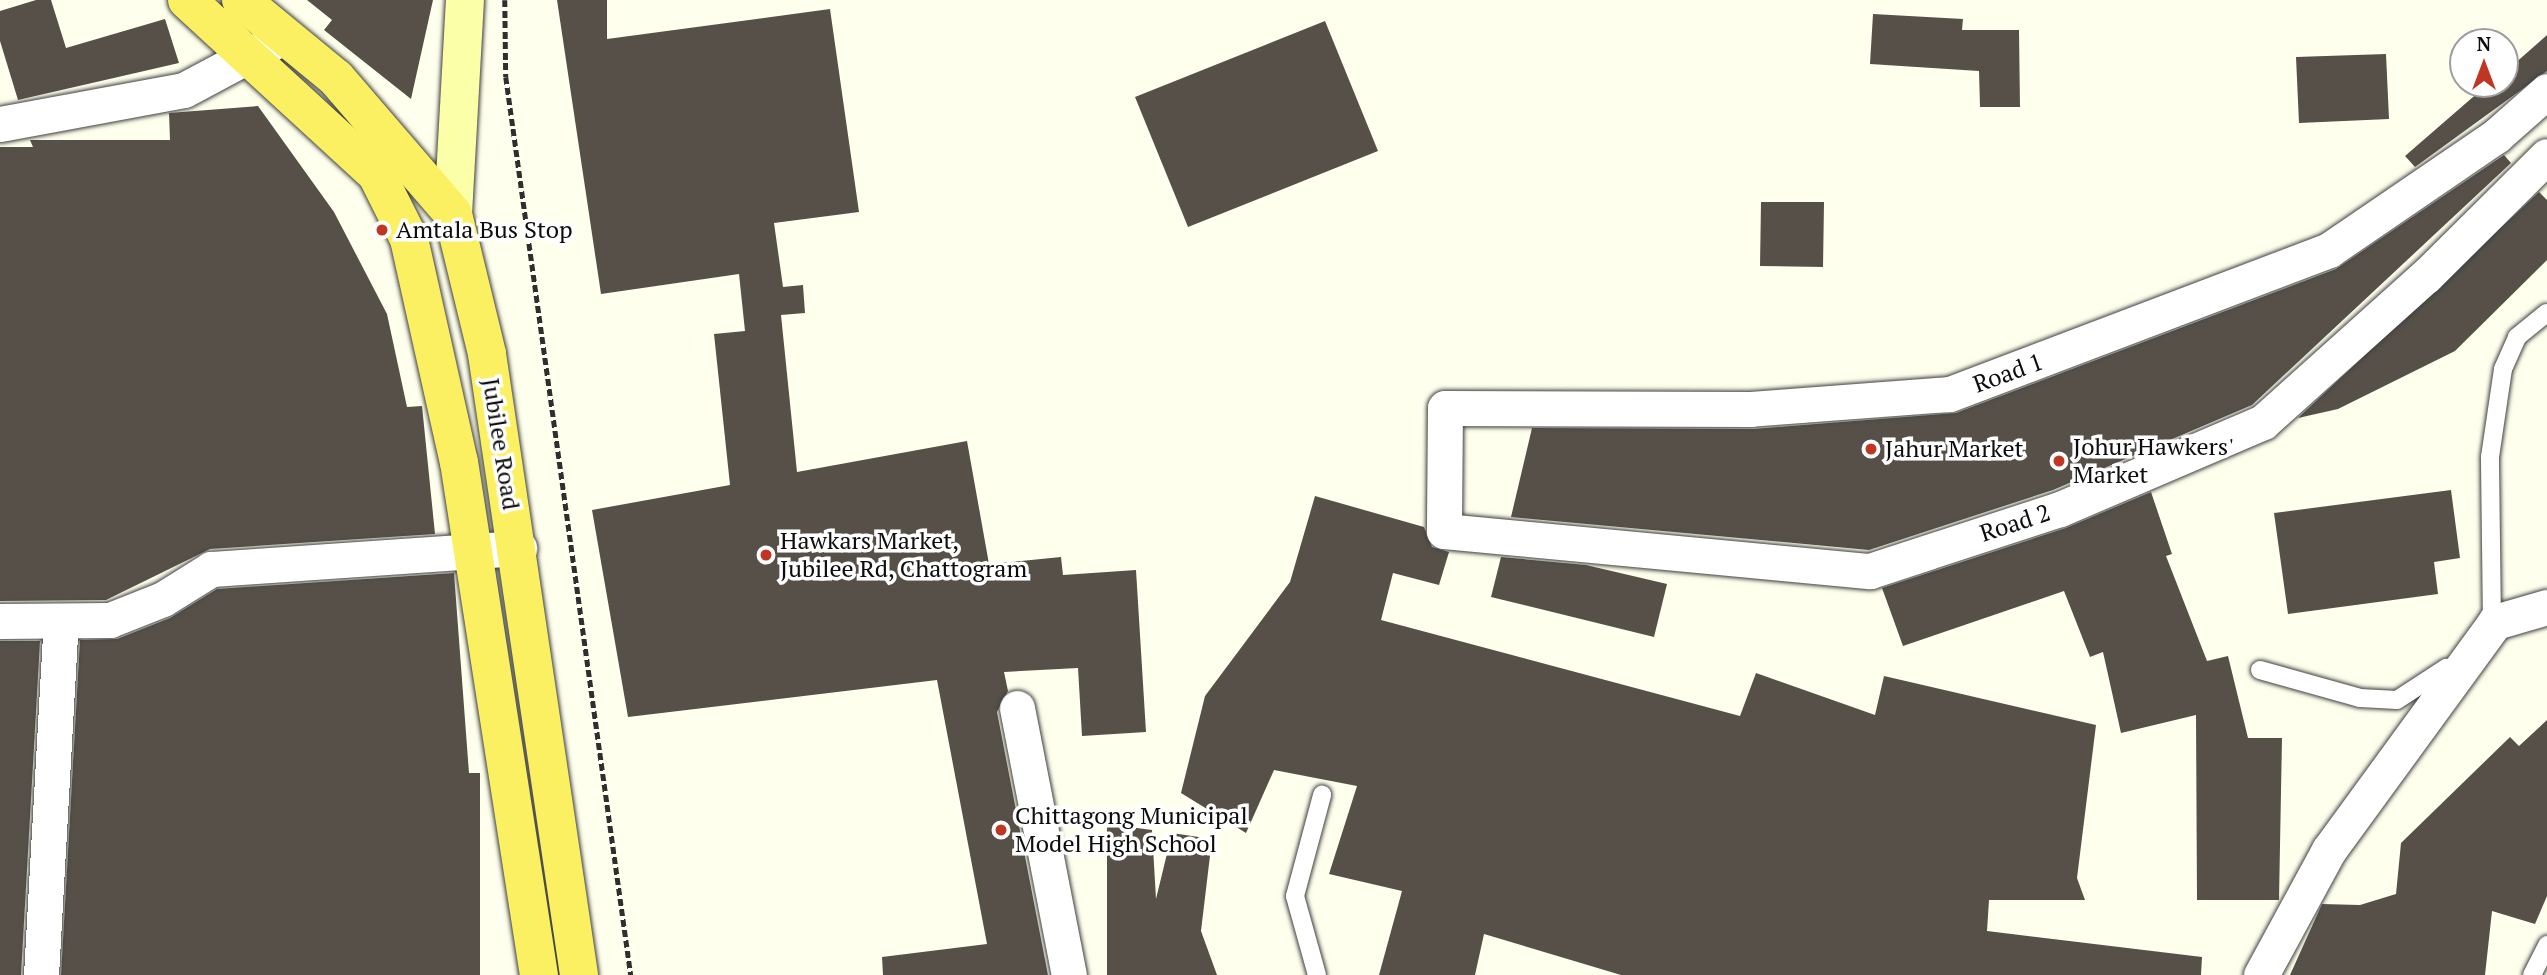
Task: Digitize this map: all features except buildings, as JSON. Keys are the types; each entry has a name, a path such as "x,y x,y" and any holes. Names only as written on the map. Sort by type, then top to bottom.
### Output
{"main road":[{"path":"187,0 377,175 409,239 473,552 540,975"},
{"name":"Jubilee Road","path":"241,0 336,78 453,214 487,354 519,548 579,975"}],"street":[{"path":"453,214 465,0"},
{"path":"0,124 184,90 251,59 282,35"},
{"name":"Road 1","path":"1447,454 1446,408 1751,409 1949,394 2329,250 2496,136 2547,90"},
{"name":"Road 2","path":"1447,454 1444,531 1870,571 2060,509 2263,422 2426,276 2547,156"},
{"path":"0,621 110,620 163,599 211,569 519,548"},
{"path":"2262,975 2329,850 2495,622 2547,607"},
{"path":"41,975 61,622"},
{"path":"1017,708 1069,975"}],"lane":[{"path":"2260,670 2360,698 2397,700 2429,683 2495,622 2490,457 2503,369 2517,337 2547,313"},
{"path":"1317,975 1295,896 1322,795"},
{"path":"2532,975 2547,945"}],"path":[{"path":"505,0 506,77 631,975"}],"place":[{"name":"Amtala Bus Stop","path":"382,230"},
{"name":"Jahur Market","path":"1871,449"},
{"name":"Johur Hawkers' Market","path":"2059,461"},
{"name":"Hawkars Market, Jubilee Rd, Chattogram","path":"766,555"},
{"name":"Chittagong Municipal Model High School","path":"1001,830"}]}
